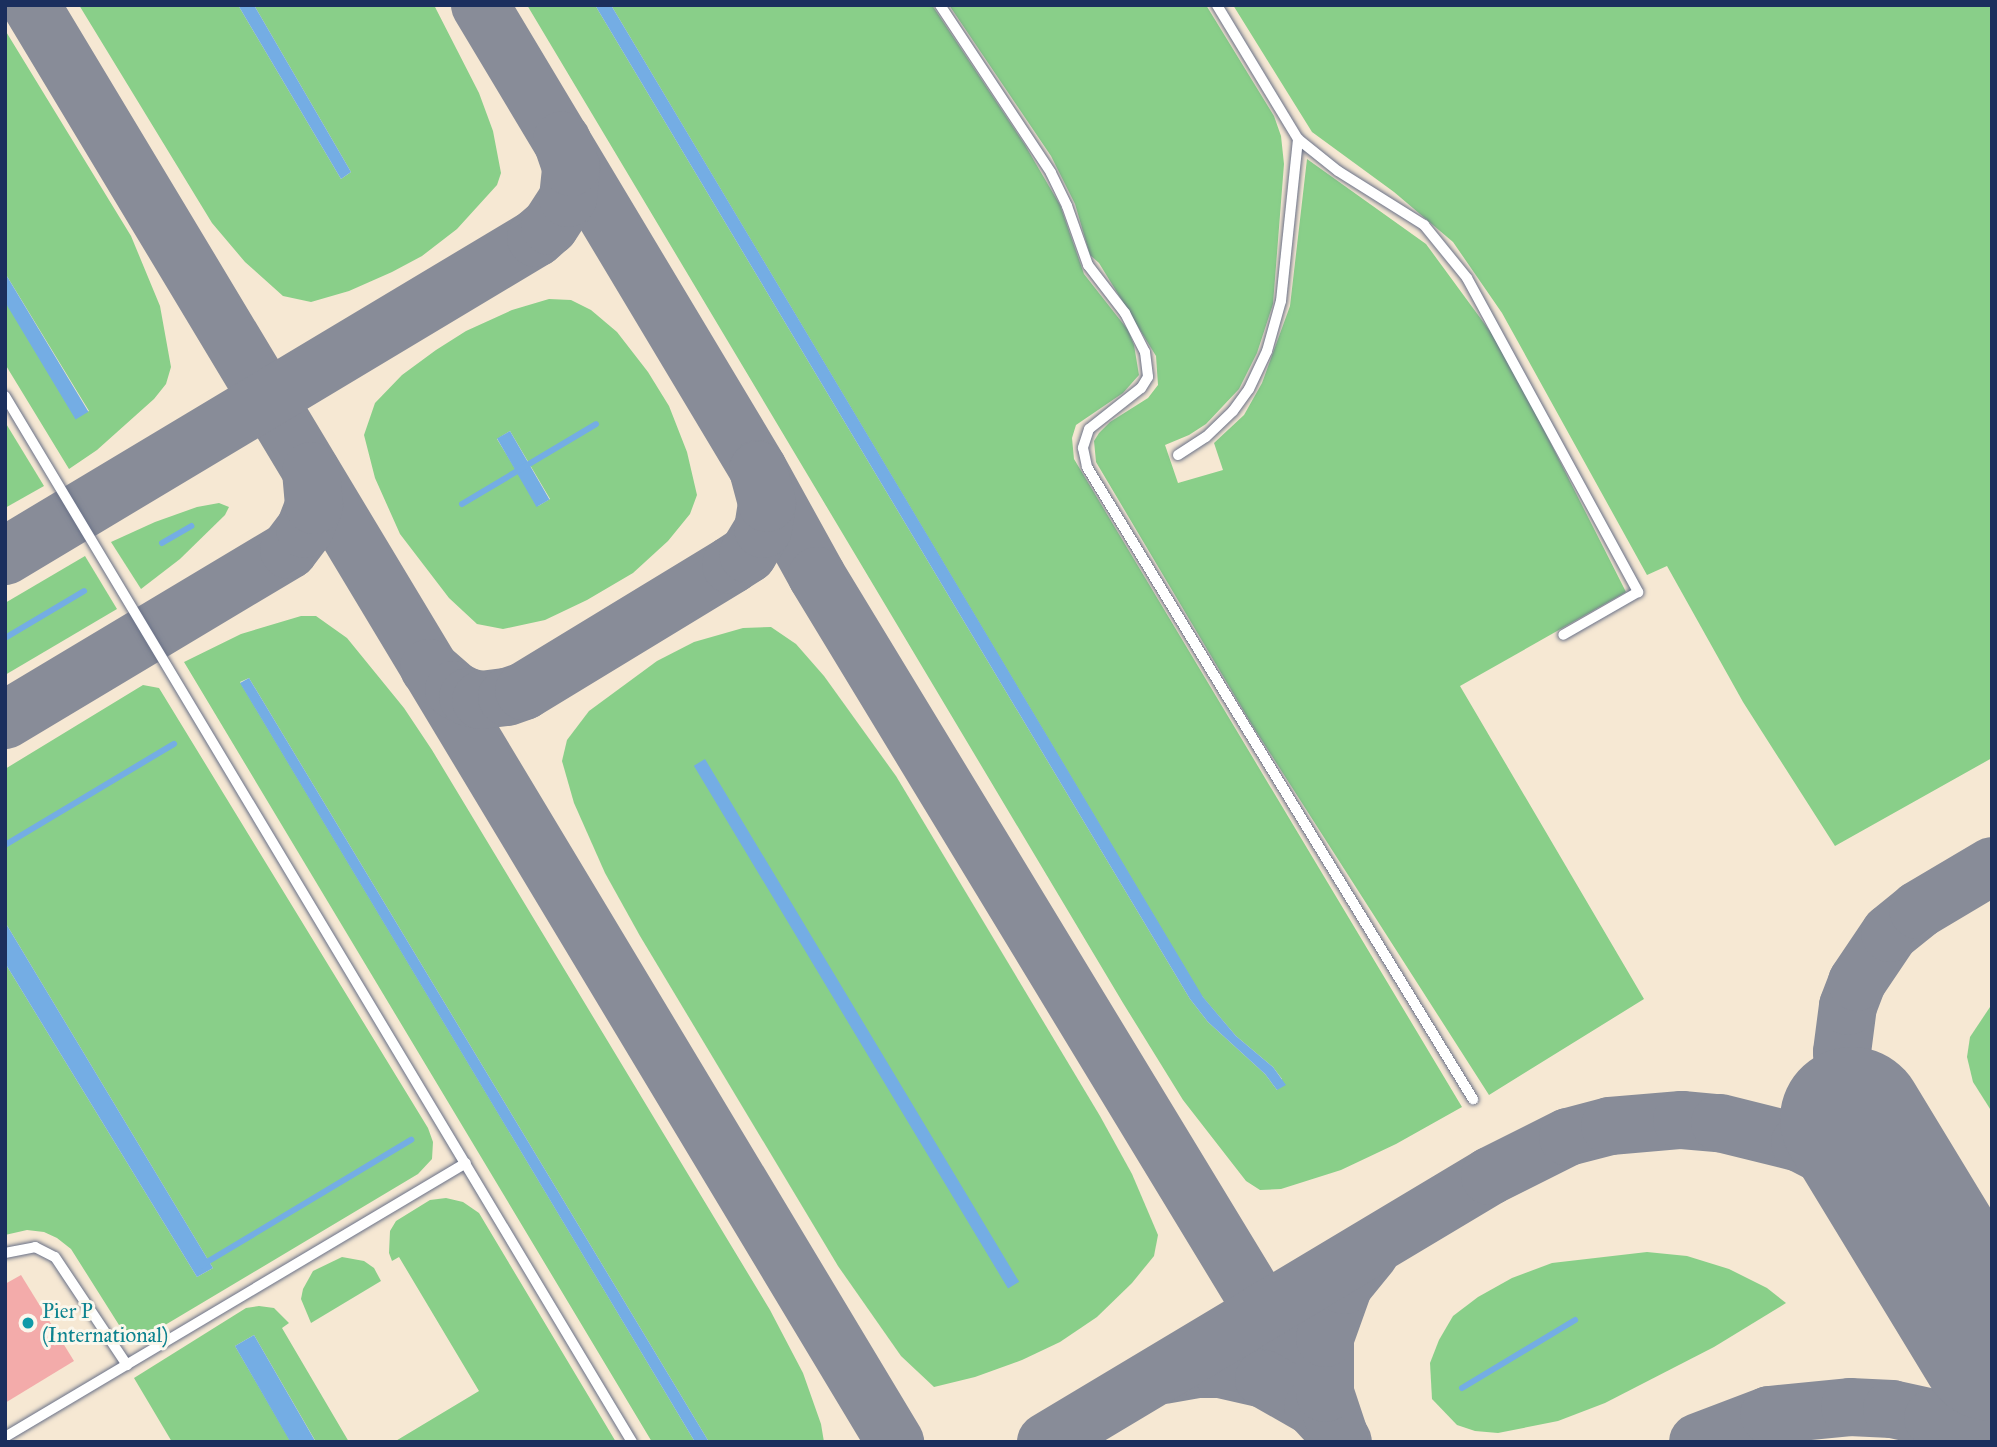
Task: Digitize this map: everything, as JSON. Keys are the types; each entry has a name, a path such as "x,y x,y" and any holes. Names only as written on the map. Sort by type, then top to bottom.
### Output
{"lane":[{"path":"940,5 1051,173 1067,206 1088,265 1125,313 1145,352 1148,377 1141,388 1088,429 1083,448 1087,467 1473,1099"},
{"path":"1217,5 1298,139 1338,171 1424,225 1467,278 1638,592 1563,635"},
{"path":"1178,455 1206,438 1233,411 1249,389 1266,351 1281,301 1298,139"},
{"path":"5,396 632,1442"},
{"path":"5,1437 466,1163"},
{"path":"5,1253 35,1247 55,1256 65,1267 127,1364"}],"green space":[{"path":"79,5 238,5 341,179 351,172 254,5 434,5 479,93 493,131 501,173 497,185 457,229 422,256 392,272 349,291 311,302 283,296 245,262 212,223"},
{"path":"527,5 595,5 1190,999 1208,1022 1265,1074 1277,1090 1282,1079 1273,1067 1236,1036 1201,995 611,5 932,5 1025,145 1060,205 1084,274 1128,330 1134,345 1139,375 1123,393 1076,425 1072,438 1074,459 1462,1107 1396,1144 1341,1170 1281,1189 1260,1190 1246,1181 1183,1100 1123,1003"},
{"path":"949,5 1206,5 1274,116 1281,136 1284,164 1273,304 1257,353 1239,389 1206,424 1165,445 1178,483 1223,470 1214,443 1244,415 1262,383 1290,306 1307,159 1426,244 1503,349 1626,592 1460,686 1644,999 1489,1095 1252,725 1096,462 1094,441 1099,433 1110,422 1148,398 1158,385 1156,356 1099,263 1090,255 1075,204 1051,156"},
{"path":"1233,5 1992,5 1992,758 1835,846 1743,702 1667,566 1647,575 1502,313 1453,242 1394,192 1312,132"},
{"path":"5,30 131,236 160,306 171,367 166,384 154,399 97,450 69,469 5,364 5,288 82,414 89,411 5,273"},
{"path":"549,299 571,300 591,310 617,332 648,372 669,406 687,452 697,495 690,514 668,541 633,573 587,600 545,620 503,629 477,624 449,598 400,534 375,478 364,435 375,403 402,375 466,331 512,310","holes":["510,431 550,499 538,506 497,439"]},
{"path":"5,422 44,486 5,508"},
{"path":"219,503 229,507 225,515 180,559 141,589 111,542 155,522 197,507"},
{"path":"85,556 117,609 5,675 5,603"},
{"path":"301,616 316,616 347,638 404,708 432,750 770,1310 803,1373 821,1424 824,1442 709,1442 249,678 240,682 695,1442 652,1442 184,662 241,634"},
{"path":"771,627 796,644 824,676 896,776 1100,1116 1132,1174 1158,1235 1154,1256 1132,1283 1097,1317 1060,1342 1022,1360 975,1377 934,1387 901,1356 838,1266 640,936 605,873 574,803 562,761 567,740 589,711 657,661 694,642 743,628"},
{"path":"143,685 159,688 428,1128 433,1142 432,1159 418,1174 155,1331 141,1333 129,1332 119,1325 71,1249 57,1238 44,1232 27,1230 5,1235 5,963 197,1277 213,1268 5,922 5,769"},
{"path":"1992,1004 1992,1112 1973,1082 1967,1057 1970,1037"},
{"path":"446,1198 463,1202 479,1213 616,1442 394,1442 479,1391 399,1257 392,1261 389,1253 390,1231 396,1221 430,1200"},
{"path":"1647,1252 1687,1256 1729,1269 1767,1288 1786,1303 1714,1347 1605,1403 1558,1421 1498,1433 1475,1431 1457,1425 1432,1399 1430,1363 1439,1340 1453,1316 1478,1297 1512,1278 1552,1263"},
{"path":"342,1257 364,1261 374,1268 381,1281 311,1323 301,1299 303,1289 313,1271"},
{"path":"246,1308 274,1308 289,1323 282,1328 349,1442 316,1442 254,1335 235,1346 291,1442 172,1442 134,1378"}],"water":[{"path":"238,5 254,5 351,172 341,179"},
{"path":"595,5 611,5 1203,997 1236,1036 1273,1067 1286,1085 1277,1090 1265,1074 1208,1022 1190,999"},
{"path":"5,273 88,412 76,420 5,302"},
{"path":"510,431 550,499 537,507 497,438"},
{"path":"249,678 709,1442 695,1442 240,683"},
{"path":"705,759 1019,1282 1008,1289 694,766"},
{"path":"5,922 213,1268 197,1277 5,963"},
{"path":"254,1335 316,1442 290,1442 235,1346"}],"building":[{"name":"Pier P (International)","path":"21,1275 74,1361 5,1403 5,1284"}],"waterway":[{"path":"462,504 596,424"},
{"path":"162,543 192,526"},
{"path":"5,638 84,591"},
{"path":"5,845 174,744"},
{"path":"202,1265 411,1140"},
{"path":"1462,1388 1575,1320"}],"taxiway":[{"path":"31,5 895,1442"},
{"path":"480,5 758,469 817,576 1343,1442"},
{"path":"5,556 536,238 550,226 568,198 571,167 562,141"},
{"path":"429,668 454,690 468,697 481,700 507,697 524,691 748,554 763,529 767,503 758,470"},
{"path":"5,720 289,550 305,529 314,505 311,471"},
{"path":"1852,1119 1846,1098 1842,1052 1848,1006 1857,982 1890,933 1918,910 1992,866"},
{"path":"1046,1442 1490,1176 1568,1137 1610,1126 1682,1120 1720,1123 1800,1143 1872,1180 1910,1212"},
{"path":"1164,1375 1199,1369 1220,1369 1264,1379 1313,1407 1339,1435 1325,1393 1325,1338 1344,1285 1370,1253"},
{"path":"1698,1442 1769,1415 1850,1407 1892,1409 1933,1418 1988,1442"}],"runway":[{"path":"1852,1119 1992,1349"}],"place":[{"name":"Pier P (International)","path":"28,1323"}]}
